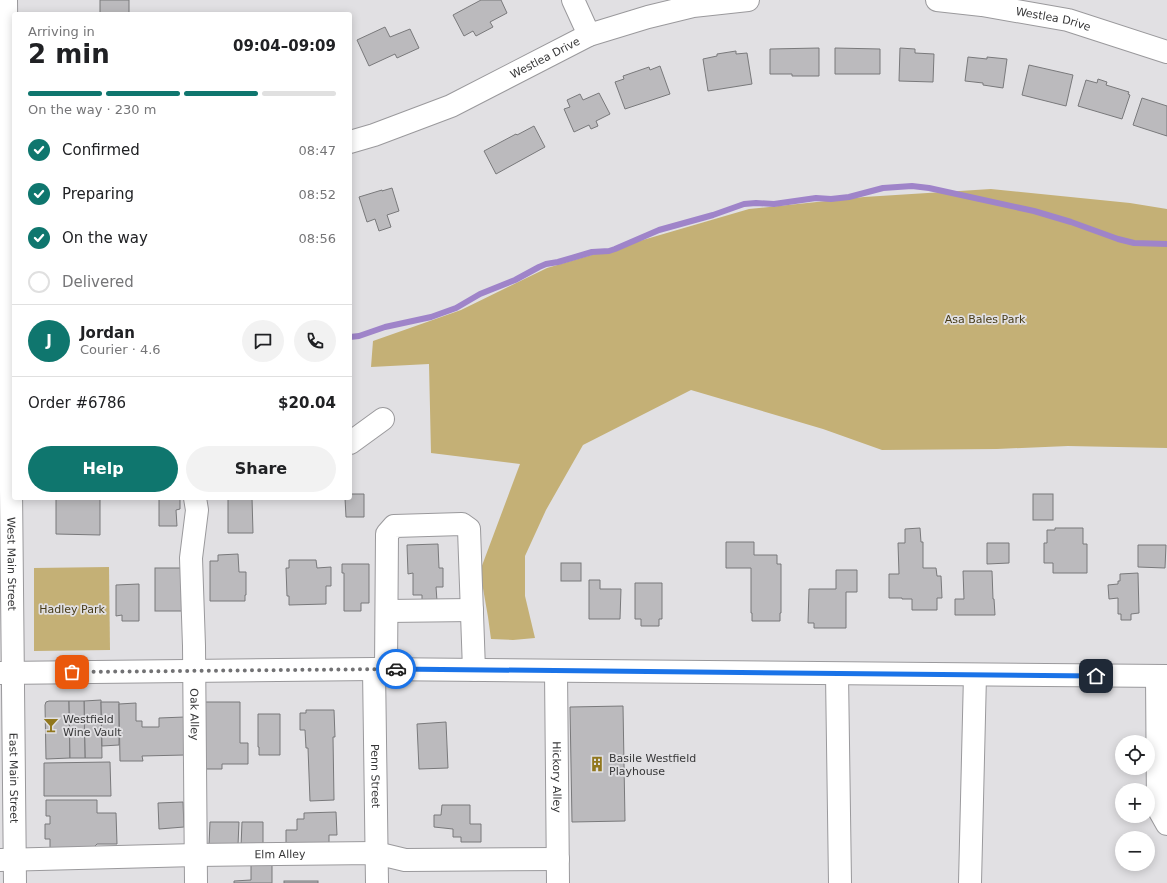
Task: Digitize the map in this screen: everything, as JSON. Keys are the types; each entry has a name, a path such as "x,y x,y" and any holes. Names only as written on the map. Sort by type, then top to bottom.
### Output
{"street":[{"name":"West Main Street","path":"6,0 7,163 12,293 12,474 6,673"},
{"path":"573,0 589,35"},
{"name":"Westlea Drive","path":"352,141 374,135 451,106 589,35 648,17 693,6 748,0"},
{"name":"Westlea Drive","path":"937,0 982,4 1068,20 1167,52"},
{"path":"352,442 383,419"},
{"name":"Oak Alley","path":"195,500 197,510 191,558 195,671 196,883"},
{"name":"Penn Street","path":"377,883 376,853 380,669 387,611 387,534 394,526 462,524 469,528 472,610"},
{"path":"387,611 472,610 474,670"},
{"path":"6,673 380,669 1162,676 1158,808 1167,824"},
{"name":"Hickory Alley","path":"556,671 558,883"},
{"name":"East Main Street","path":"6,673 7,860 15,883"},
{"path":"837,674 840,883"},
{"path":"970,883 975,675"},
{"name":"Elm Alley","path":"7,860 196,855 376,853 405,860 558,859"}],"green space":[{"name":"Asa Bales Park","path":"991,189 1130,203 1167,209 1167,448 1068,446 997,449 882,450 823,429 691,390 583,445 546,510 525,556 525,596 535,638 513,640 491,639 480,571 520,464 431,453 429,364 371,367 373,341 461,310 547,268 749,209 864,197"},
{"name":"Hadley Park","path":"109,567 110,650 34,651 34,568"}],"building":[{"path":"100,0 129,0 129,12 100,12"},
{"path":"481,0 501,0 507,13 490,22 493,27 476,36 473,31 464,36 453,15"},
{"path":"385,27 390,37 410,29 419,48 397,58 395,54 369,66 357,40"},
{"path":"819,48 819,76 770,74 770,49"},
{"path":"835,48 880,49 880,74 835,74"},
{"path":"900,48 915,49 915,53 934,54 933,82 899,81"},
{"path":"736,51 736,54 747,53 752,84 708,91 703,59 717,56 717,54"},
{"path":"968,57 1007,59 1003,88 983,85 983,83 965,81"},
{"path":"1029,65 1073,75 1066,106 1022,95"},
{"path":"660,66 670,94 625,109 615,82 624,79 623,76 649,67 650,70"},
{"path":"1098,79 1107,82 1106,85 1129,92 1128,94 1130,95 1122,119 1078,106 1086,80 1097,83"},
{"path":"599,93 610,114 596,121 598,126 591,129 589,125 574,132 564,109 570,107 567,100 580,94 583,100"},
{"path":"1142,98 1167,106 1167,136 1133,125"},
{"path":"534,126 545,147 496,174 484,151"},
{"path":"392,188 399,211 387,215 391,227 379,231 375,219 367,222 359,197"},
{"path":"352,494 364,494 364,517 346,517 345,500 352,500"},
{"path":"1033,494 1053,494 1053,520 1033,520"},
{"path":"56,500 100,500 100,535 56,534"},
{"path":"159,500 180,500 180,509 176,510 177,526 159,526"},
{"path":"228,500 252,500 253,533 228,533"},
{"path":"920,528 921,542 923,542 923,568 936,568 937,576 941,576 942,598 937,598 937,610 912,610 912,599 889,598 889,574 899,574 898,543 905,543 905,529"},
{"path":"1055,528 1083,528 1083,544 1087,544 1087,573 1053,573 1053,563 1044,563 1044,543 1047,543 1047,530 1055,530"},
{"path":"726,542 754,542 754,555 777,555 777,564 781,564 780,621 752,621 751,568 726,568"},
{"path":"987,543 1009,543 1009,563 987,564"},
{"path":"438,544 439,568 443,568 443,587 436,587 437,601 422,601 422,595 413,595 413,573 408,574 407,545"},
{"path":"1138,545 1166,545 1165,568 1138,567"},
{"path":"238,554 239,572 246,572 245,601 210,601 210,561 218,561 218,555"},
{"path":"289,560 316,560 317,568 331,567 331,586 326,586 326,604 289,605 289,596 287,596 286,568 289,568"},
{"path":"561,563 581,563 581,581 561,581"},
{"path":"342,564 369,564 369,603 361,603 361,611 344,611 344,573 342,573"},
{"path":"155,568 187,568 187,611 155,611"},
{"path":"836,570 857,570 857,592 846,592 846,628 814,628 814,623 808,623 809,589 836,589"},
{"path":"963,571 992,571 995,615 955,615 955,599 964,599"},
{"path":"1138,573 1139,613 1131,614 1131,620 1121,620 1121,614 1118,614 1118,598 1109,599 1108,585 1118,584 1118,581 1120,581 1120,574"},
{"path":"589,580 600,580 600,589 621,589 620,619 589,619"},
{"path":"635,583 662,583 662,619 659,619 659,626 641,626 641,619 635,619"},
{"path":"139,584 139,621 122,621 122,615 116,616 116,585"},
{"path":"101,700 102,758 85,758 84,701"},
{"path":"69,701 70,758 46,759 45,705 46,702"},
{"path":"69,701 84,701 85,758 70,758"},
{"path":"101,702 119,702 119,745 102,746"},
{"path":"202,702 240,702 240,743 248,743 248,764 222,764 222,769 201,769"},
{"path":"136,703 136,721 142,721 142,727 159,727 159,718 185,717 185,755 142,756 143,761 120,761 119,704"},
{"name":"Basile Westfield Playhouse","path":"623,706 625,821 572,822 570,707"},
{"path":"306,710 334,710 334,800 310,801 308,748 306,748 305,730 300,730 300,713 306,713"},
{"path":"258,714 280,714 280,755 259,755"},
{"path":"446,722 448,768 419,769 417,724"},
{"path":"110,762 111,796 44,796 44,763"},
{"path":"46,800 97,800 97,813 116,813 117,844 97,844 89,852 50,849 50,839 45,839 45,824 50,824 50,816 46,816"},
{"path":"183,802 184,827 159,829 158,803"},
{"path":"442,805 470,805 470,824 481,824 481,842 461,842 461,837 453,837 453,829 434,827 434,815 441,815"},
{"path":"336,812 337,835 329,835 329,846 286,846 286,830 297,830 297,819 304,819 304,813"},
{"path":"210,822 239,822 238,845 209,845"},
{"path":"242,822 263,822 263,847 241,847"},
{"path":"251,862 272,862 272,883 234,883 234,881 251,880"},
{"path":"284,881 318,881 318,883 284,883"}],"waterway":[{"path":"352,337 359,336 385,327 431,317 456,308 480,294 515,280 546,264 592,252 609,251 659,230 713,215 744,204 774,204 816,198 831,199 849,197 883,188 912,186 929,188 1034,211 1134,243 1167,244"}],"way so far":[{"path":"72,672 396,669"}],"place":[{"name":"Westfield Wine Vault","path":"51,725"},
{"name":"Basile Westfield Playhouse","path":"597,764"}],"route":[{"path":"396,669 1096,676"}]}
